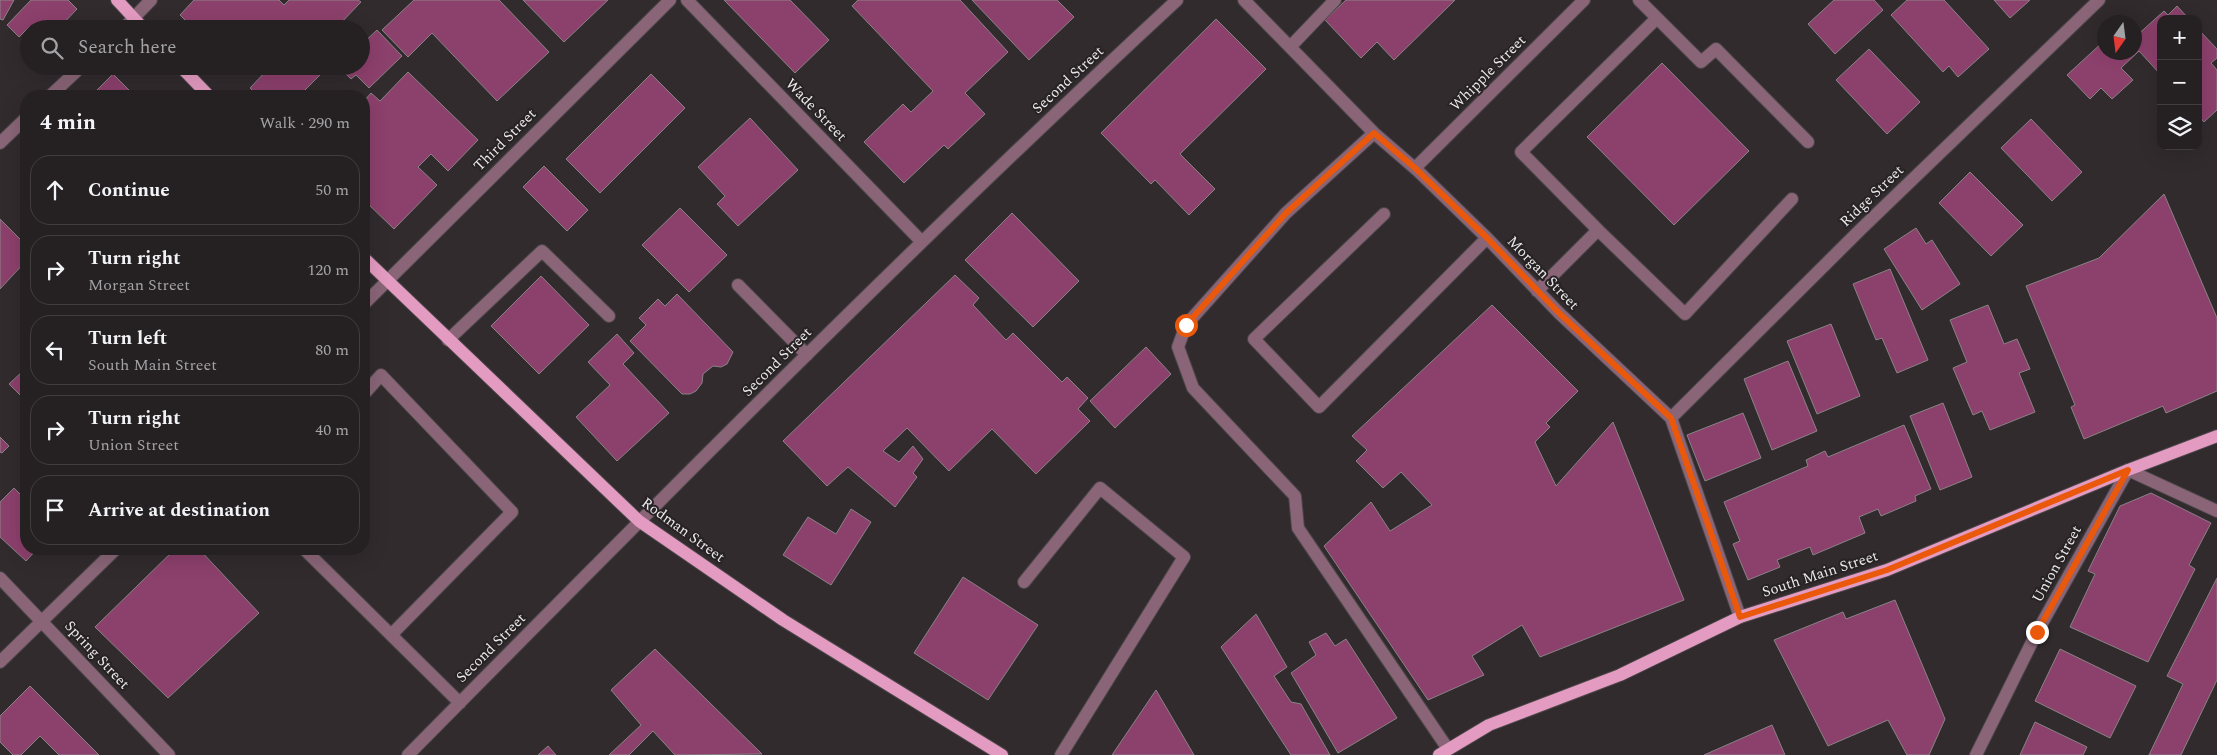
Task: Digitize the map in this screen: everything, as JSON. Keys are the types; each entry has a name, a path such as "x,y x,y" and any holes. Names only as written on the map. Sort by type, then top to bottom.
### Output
{"main road":[{"path":"117,0 134,18"},
{"path":"189,75 203,90"},
{"name":"Rodman Street","path":"370,265 386,282 639,521 783,620 1002,755"},
{"name":"South Main Street","path":"1443,752 1489,725 1620,675 1740,617 1887,570 2128,470 2217,436"}],"street":[{"path":"134,18 151,0"},
{"name":"Third Street","path":"370,298 670,0"},
{"name":"Wade Street","path":"687,0 922,242"},
{"name":"Second Street","path":"408,755 639,521 922,242 1084,86 1177,0"},
{"name":"Morgan Street","path":"1244,0 1374,133 1415,168 1487,238 1537,291 1671,418 1740,617"},
{"path":"1291,46 1336,0"},
{"name":"Whipple Street","path":"1415,168 1584,0"},
{"path":"1639,0 1701,62 1716,49 1808,142"},
{"name":"Ridge Street","path":"1671,418 2098,0"},
{"path":"1657,18 1521,152 1685,314 1792,199"},
{"path":"56,90 72,75"},
{"path":"0,143 20,124"},
{"path":"1374,133 1286,213 1186,325 1178,347 1193,388 1295,496 1298,528 1443,752"},
{"path":"1384,214 1254,339 1318,407 1487,238"},
{"path":"1537,291 1598,230"},
{"path":"448,340 542,251 609,316"},
{"path":"738,285 807,355"},
{"path":"370,388 382,375 512,512 391,635"},
{"path":"2128,470 2217,511"},
{"name":"Union Street","path":"1976,755 2037,632 2128,470"},
{"path":"1024,582 1100,488 1184,557 1061,755"},
{"path":"0,662 110,555"},
{"path":"310,555 460,703"},
{"name":"Spring Street","path":"0,578 169,755"}],"building":[{"path":"0,0 14,0 3,20 0,19"},
{"path":"31,0 68,0 77,9 67,20 20,20 19,37 7,25"},
{"path":"194,0 279,0 284,5 289,0 358,0 361,2 344,20 185,20 180,15"},
{"path":"414,0 499,0 549,52 497,101 432,33 408,57 382,30"},
{"path":"523,0 608,0 564,42"},
{"path":"724,0 790,0 829,40 795,73"},
{"path":"858,0 960,0 1008,52 965,93 985,114 948,149 944,145 904,183 864,142 903,104 911,112 933,91 852,6"},
{"path":"972,0 1057,0 1074,17 1029,60"},
{"path":"1346,0 1455,0 1394,60 1377,42 1361,58 1325,20"},
{"path":"1834,0 1874,0 1883,10 1835,54 1808,24"},
{"path":"1907,0 1944,0 1989,49 1958,77 1949,66 1943,72 1891,15"},
{"path":"1994,0 2030,0 2010,18"},
{"path":"2177,6 2185,15 2168,15"},
{"path":"2164,11 2168,15 2160,15"},
{"path":"2157,17 2157,71 2142,54 2142,31"},
{"path":"1216,19 1266,69 1180,154 1215,189 1189,215 1155,180 1151,184 1101,133"},
{"path":"377,30 402,56 369,88 356,75 370,75 370,37"},
{"path":"2202,33 2217,49 2217,58 2211,63 2217,70 2217,110 2204,122 2202,120"},
{"path":"2097,47 2097,60 2129,60 2121,68 2133,80 2112,99 2101,88 2090,99 2067,75"},
{"path":"1869,49 1920,102 1887,134 1836,80"},
{"path":"1662,63 1749,151 1674,225 1587,137"},
{"path":"408,72 478,140 448,171 431,154 418,167 437,185 394,229 370,206 370,94 371,93 380,101"},
{"path":"651,74 685,108 600,193 566,159"},
{"path":"114,75 129,90 97,90"},
{"path":"262,75 320,75 305,90 252,90 250,88"},
{"path":"347,75 356,75 351,79"},
{"path":"750,118 798,170 738,226 717,204 725,196 698,167"},
{"path":"2031,119 2082,172 2052,201 2001,148"},
{"path":"544,166 588,210 567,231 523,187"},
{"path":"1970,172 2023,225 1991,256 1939,203"},
{"path":"2164,194 2217,318 2217,391 2166,413 2163,406 2084,439 2071,407 2075,405 2026,286 2099,258"},
{"path":"680,208 727,255 689,292 642,245"},
{"path":"1012,213 1079,281 1033,327 965,260"},
{"path":"0,219 20,239 20,267 0,289"},
{"path":"1916,228 1926,244 1932,240 1960,284 1922,310 1884,249"},
{"path":"1890,269 1928,360 1897,373 1882,338 1876,340 1853,284"},
{"path":"955,275 979,298 973,305 1006,340 1013,333 1062,382 1067,377 1088,398 1078,409 1090,421 1036,474 992,429 949,471 907,428 883,451 899,462 913,446 923,459 913,473 917,477 895,507 848,467 827,486 783,441"},
{"path":"541,276 589,325 539,374 491,326"},
{"path":"677,294 733,352 727,364 721,367 713,366 703,374 702,383 696,391 690,394 682,394 630,341 646,325 639,318 658,299 665,306"},
{"path":"1492,305 1578,391 1546,423 1550,427 1535,442 1556,486 1613,422 1684,600 1540,657 1522,625 1472,656 1484,675 1428,700 1324,546 1371,502 1390,531 1432,505 1401,472 1383,488 1356,461 1367,450 1352,436"},
{"path":"1988,305 2004,344 2017,339 2030,369 2019,373 2035,412 1990,430 1982,411 1973,415 1953,368 1967,362 1950,320"},
{"path":"1831,324 1860,396 1817,414 1787,341"},
{"path":"617,334 634,353 623,364 669,413 617,461 576,417 610,385 588,362"},
{"path":"1146,347 1171,374 1115,428 1090,401"},
{"path":"1788,361 1817,431 1772,450 1744,379"},
{"path":"20,374 20,395 9,384"},
{"path":"1943,403 1972,477 1940,490 1910,416"},
{"path":"1743,413 1761,458 1705,481 1687,435"},
{"path":"1904,425 1931,489 1915,496 1916,501 1881,516 1878,509 1859,517 1865,533 1813,555 1810,547 1777,560 1780,567 1748,580 1733,544 1740,541 1724,502 1808,466 1806,460 1825,451 1828,457"},
{"path":"0,437 9,446 2,453 0,452"},
{"path":"14,488 20,494 20,555 32,555 26,561 0,537 0,502"},
{"path":"2151,493 2211,523 2189,565 2195,569 2148,662 2070,627 2095,574 2088,571 2120,506"},
{"path":"851,509 871,522 831,585 783,555 808,517 836,534"},
{"path":"169,555 205,555 259,613 168,698 95,627"},
{"path":"963,577 1038,625 988,700 914,653"},
{"path":"2217,578 2217,680 2181,755 2149,755 2183,684 2167,676"},
{"path":"1895,600 1945,719 1929,755 1907,755 1888,720 1828,746 1774,640 1843,612 1846,619"},
{"path":"1256,614 1287,667 1274,676 1291,702 1301,704 1330,755 1291,755 1221,647"},
{"path":"1326,633 1335,646 1346,639 1397,718 1338,753 1291,673 1316,655 1309,642"},
{"path":"655,649 762,754 675,755 653,731 629,755 609,755 641,725 611,690"},
{"path":"2060,649 2136,686 2110,738 2035,701"},
{"path":"30,686 99,755 59,755 40,736 21,755 13,755 0,742 0,716"},
{"path":"1156,690 1194,755 1112,755"},
{"path":"2035,722 2087,747 2083,755 2020,755"},
{"path":"1772,725 1785,755 1704,755"},
{"path":"548,746 556,755 538,755"}],"route":[{"path":"1186,325 1286,213 1374,133 1415,168 1487,238 1559,313 1671,418 1740,617 1887,570 2128,470 2037,632"}]}
